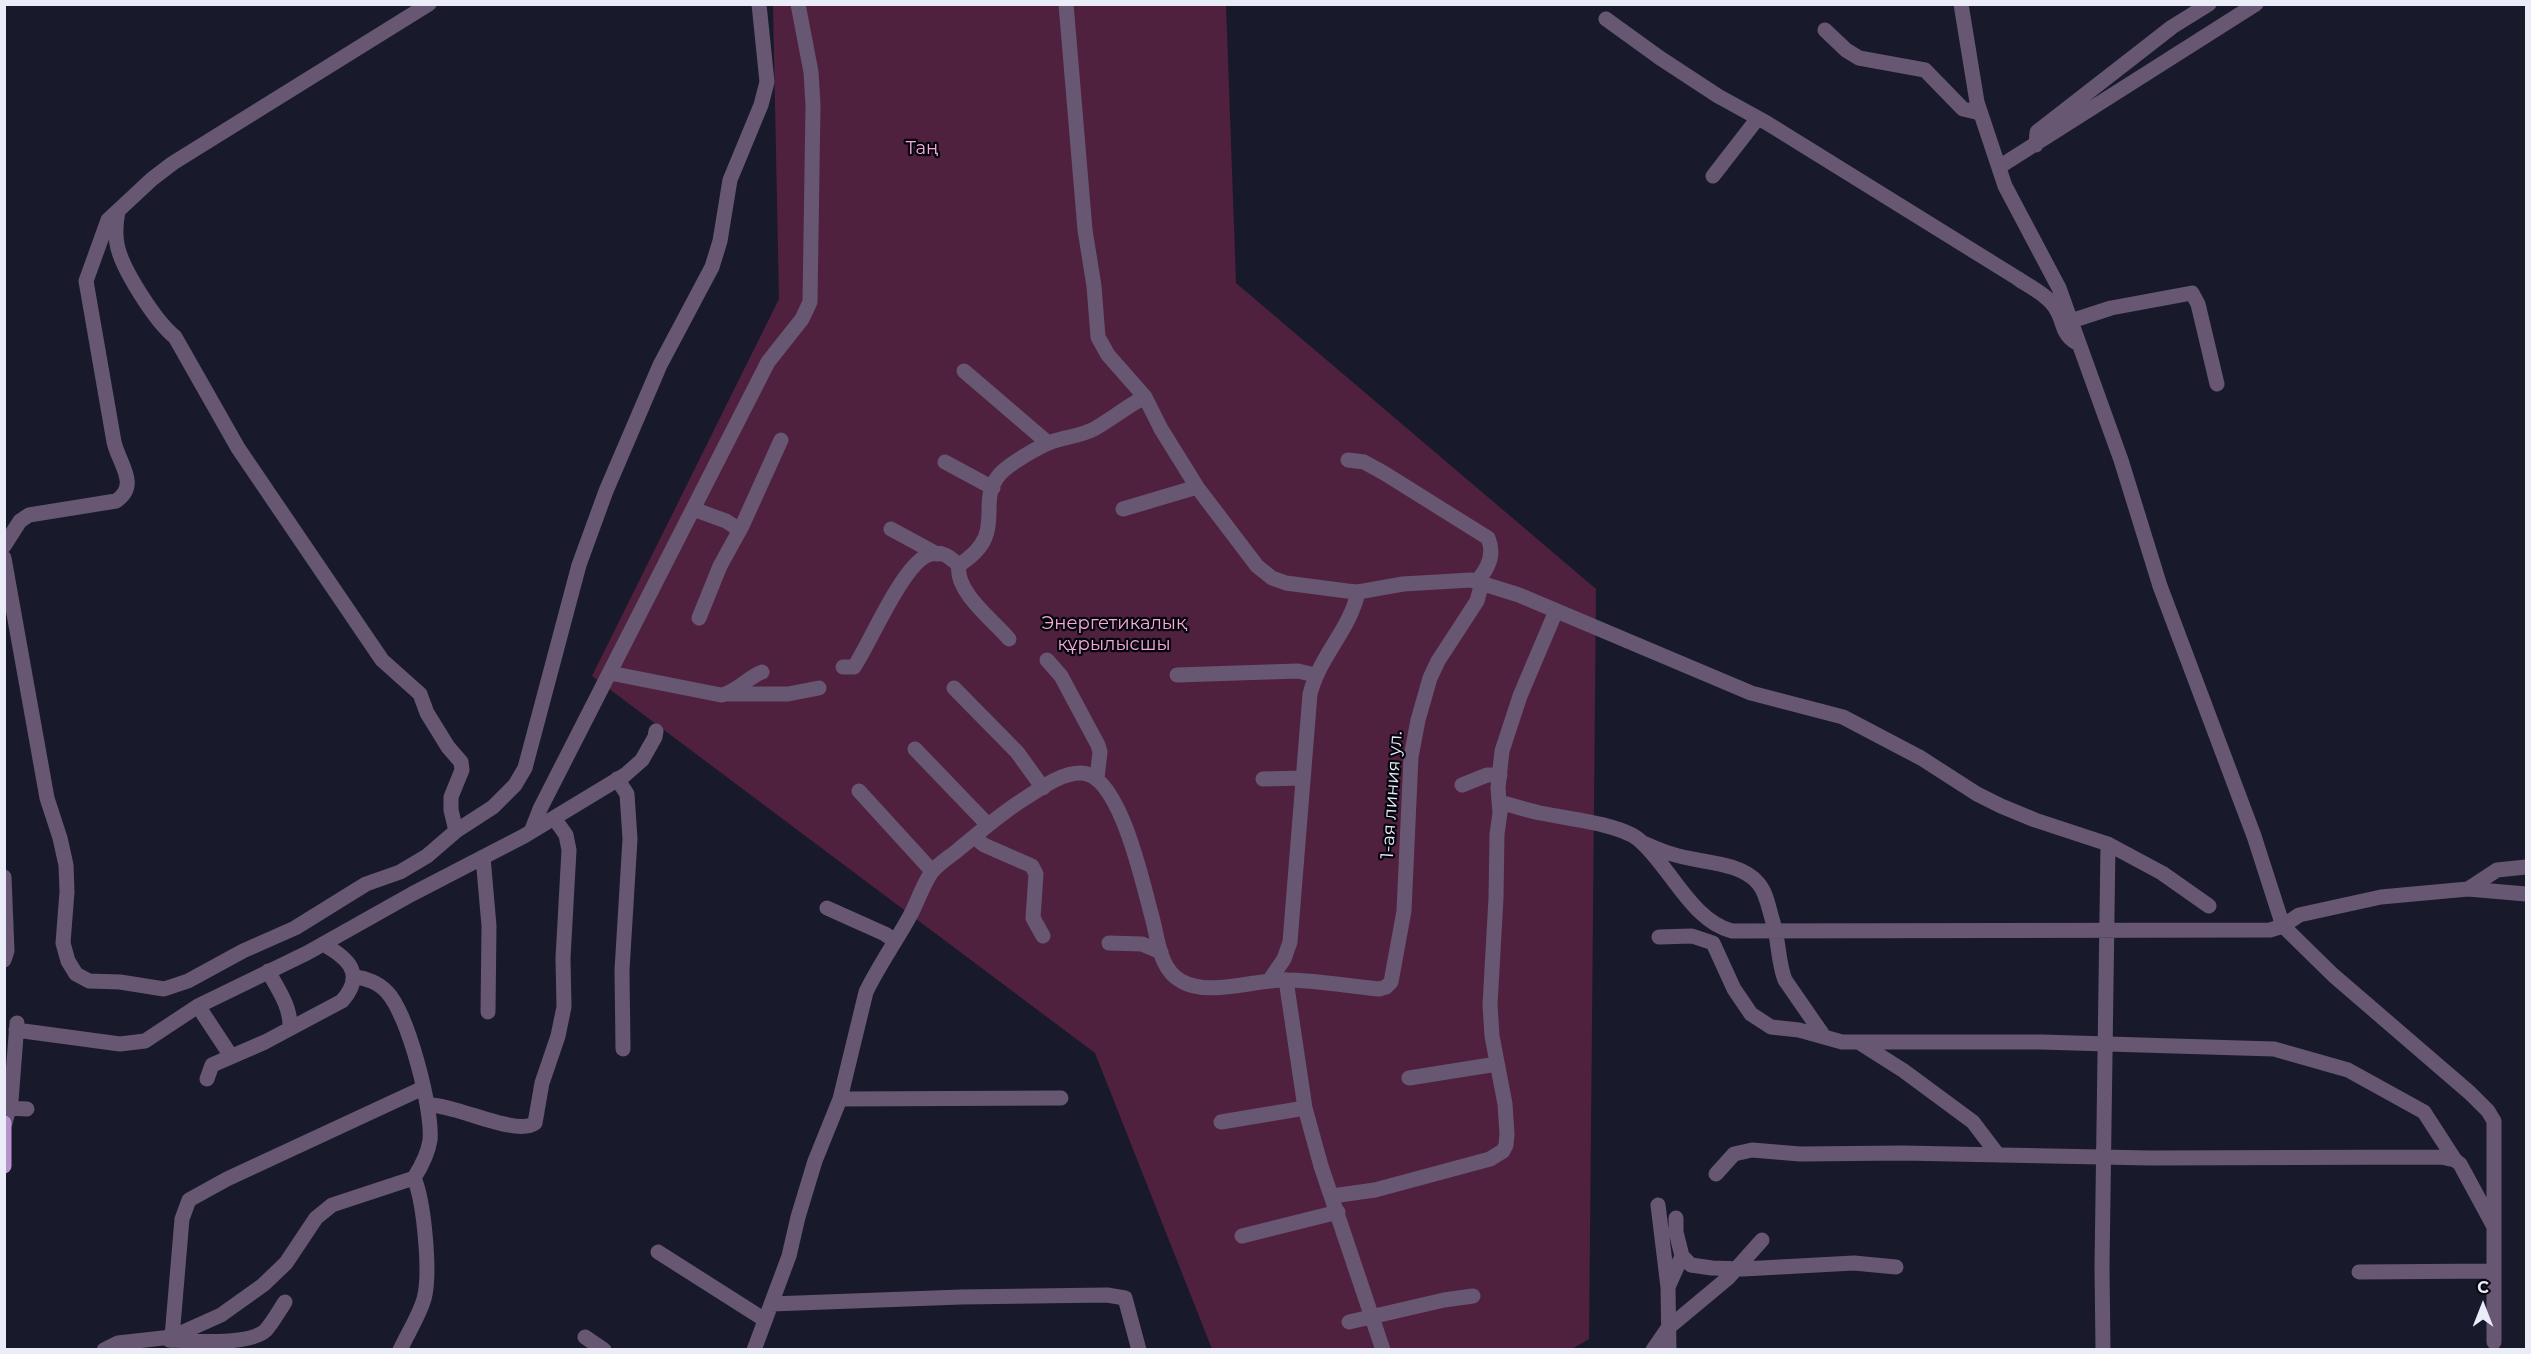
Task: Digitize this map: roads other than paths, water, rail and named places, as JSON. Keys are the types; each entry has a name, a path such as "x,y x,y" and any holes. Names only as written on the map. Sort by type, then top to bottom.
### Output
{"main road":[{"path":"4,1166 6,1118"}],"street":[{"path":"4,546 20,521 29,515 116,501 125,495 128,488 127,476 118,458 114,442 86,281 108,220 118,208 173,163 429,4"},
{"path":"4,558 47,798 66,865 67,892 63,943 68,961 76,974 89,981 120,982 164,988 188,981 243,951 295,928 366,884 400,872 427,856 456,831 494,807 515,785 525,768 579,565 606,491 660,365 712,267 720,241 730,180 761,105 767,82 759,4"},
{"path":"531,832 540,809 768,362 802,319 810,302 813,105 811,72 798,4"},
{"path":"1066,4 1085,230 1094,286 1098,337 1108,355 1144,397 1197,487 1257,566 1272,578 1286,583 1358,592 1403,584 1479,582 1548,606 1751,693 1843,717 1921,758 1977,794 2001,806 2035,820 2108,844 2162,873 2209,906"},
{"path":"1961,4 1980,113 2016,209 2059,288 2072,321 2078,344 2121,460 2160,586 2254,836 2283,926 2333,975 2488,1111 2494,1121 2494,1342"},
{"path":"2036,145 2037,132 2060,112 2172,27 2209,4"},
{"path":"2000,167 2256,4"},
{"path":"1606,19 1718,96 1758,118 2043,296 2057,310 2066,334 2078,344"},
{"path":"1825,30 1846,50 1859,58 1925,70 1963,109 1980,113"},
{"path":"1713,176 1758,118"},
{"path":"118,208 116,242 122,262 164,328 175,337 238,448 382,660 420,694 427,713 448,747 461,762 462,770 451,797 451,810 456,831"},
{"path":"2072,321 2111,308 2192,293 2198,304 2217,384"},
{"path":"964,371 1048,443"},
{"path":"959,564 970,558 983,544 990,522 993,488 1005,469 1048,443 1093,429 1144,397"},
{"path":"699,618 720,566 740,530 781,440"},
{"name":"1-ая линия ул.","path":"1286,980 1378,989 1386,987 1393,979 1401,934 1407,876 1411,757 1418,720 1434,669 1477,601 1479,582 1489,562 1491,548 1488,538 1384,473 1364,462 1348,460"},
{"path":"945,462 993,488"},
{"path":"1123,508 1197,487"},
{"path":"693,509 726,521 740,530"},
{"path":"891,529 937,554"},
{"path":"843,667 854,667 869,644 887,606 922,558 937,554 947,555 959,564 961,584 1009,639"},
{"path":"1269,981 1284,959 1290,942 1307,718 1315,675 1350,616 1358,592"},
{"path":"1332,1196 1375,1190 1496,1156 1506,1145 1505,1104 1497,1064 1490,1005 1502,751 1510,725 1556,611"},
{"path":"1047,660 1062,676 1098,745 1100,752 1097,778"},
{"path":"1177,675 1298,671 1315,675"},
{"path":"727,694 747,679 762,672"},
{"path":"610,674 700,692 727,694 788,694 819,688"},
{"path":"954,688 1017,752 1043,788"},
{"path":"6,1118 17,1026 130,1044 145,1041 198,1006 323,944 531,832 617,779 642,760 656,731"},
{"path":"915,749 987,825"},
{"path":"754,1350 789,1256 815,1161 840,1099 866,992 932,872 987,825 1043,788 1068,775 1078,773 1097,778 1110,792 1124,826 1161,952 1170,972 1175,977 1197,987 1225,987 1286,980 1305,1108 1370,1316 1383,1350"},
{"path":"1462,785 1486,775 1500,775"},
{"path":"1263,779 1303,778"},
{"path":"617,779 627,794 629,821 628,884 621,998 622,1049"},
{"path":"859,791 932,872"},
{"path":"1500,802 1620,830 1641,843 1672,854 1733,868 1753,877 1761,886 1775,930 1785,980 1823,1035 1831,1040 1860,1043 2104,1043 2274,1048 2348,1070 2424,1112 2455,1160 2460,1164 2494,1227"},
{"path":"428,1105 452,1107 516,1127 528,1127 535,1123 542,1083 558,1036 564,1007 563,958 569,850 566,835 554,818"},
{"path":"974,837 984,845 1032,866 1036,874 1033,918 1043,936"},
{"path":"1641,843 1678,887 1716,924 1732,931 2270,930 2283,926 2299,915 2382,897 2468,889 2522,894"},
{"path":"2103,1350 2104,1043 2108,844"},
{"path":"483,857 489,927 488,1012"},
{"path":"2468,889 2497,870 2523,867"},
{"path":"4,878 7,951 4,960"},
{"path":"827,908 885,934 895,941"},
{"path":"1659,937 1692,936 1713,943 1734,989 1751,1014 1760,1022 1771,1028 1823,1035"},
{"path":"1109,943 1143,944 1161,952"},
{"path":"166,1338 220,1315 257,1291 286,1263 316,1218 332,1205 414,1178 425,1158 430,1140 428,1105 413,1050 393,1000 387,991 377,984 355,977 344,958 323,944"},
{"path":"268,971 289,1012 290,1028"},
{"path":"207,1079 212,1065 265,1042 342,1001 355,977"},
{"path":"198,1006 231,1056"},
{"path":"1860,1043 1904,1071 1973,1122 1998,1155"},
{"path":"1408,1078 1497,1064"},
{"path":"166,1338 182,1219 185,1205 189,1200 227,1179 423,1088"},
{"path":"840,1099 1061,1098"},
{"path":"1221,1122 1305,1108"},
{"path":"6,1118 27,1109"},
{"path":"1716,1174 1734,1154 1743,1151 1800,1154 2150,1158 2370,1157 2455,1160"},
{"path":"400,1350 425,1297 424,1227 419,1190 414,1178"},
{"path":"1658,1205 1668,1287 1669,1350"},
{"path":"1242,1236 1338,1212"},
{"path":"1676,1218 1676,1232 1682,1256 1691,1265 1737,1269 1854,1263 1896,1267"},
{"path":"1653,1350 1668,1328 1737,1269 1762,1240"},
{"path":"658,1252 753,1310 765,1320"},
{"path":"1668,1287 1682,1256"},
{"path":"2359,1272 2493,1271"},
{"path":"771,1304 1107,1295 1125,1298 1139,1350"},
{"path":"1349,1322 1444,1299 1473,1296"},
{"path":"104,1350 118,1342 166,1338 222,1340 259,1334 266,1330 285,1302"},
{"path":"585,1337 604,1350"}],"park label":[{"name":"Таң","path":"922,149"},
{"name":"Энергетикалық құрылысшы","path":"1114,634"}]}
